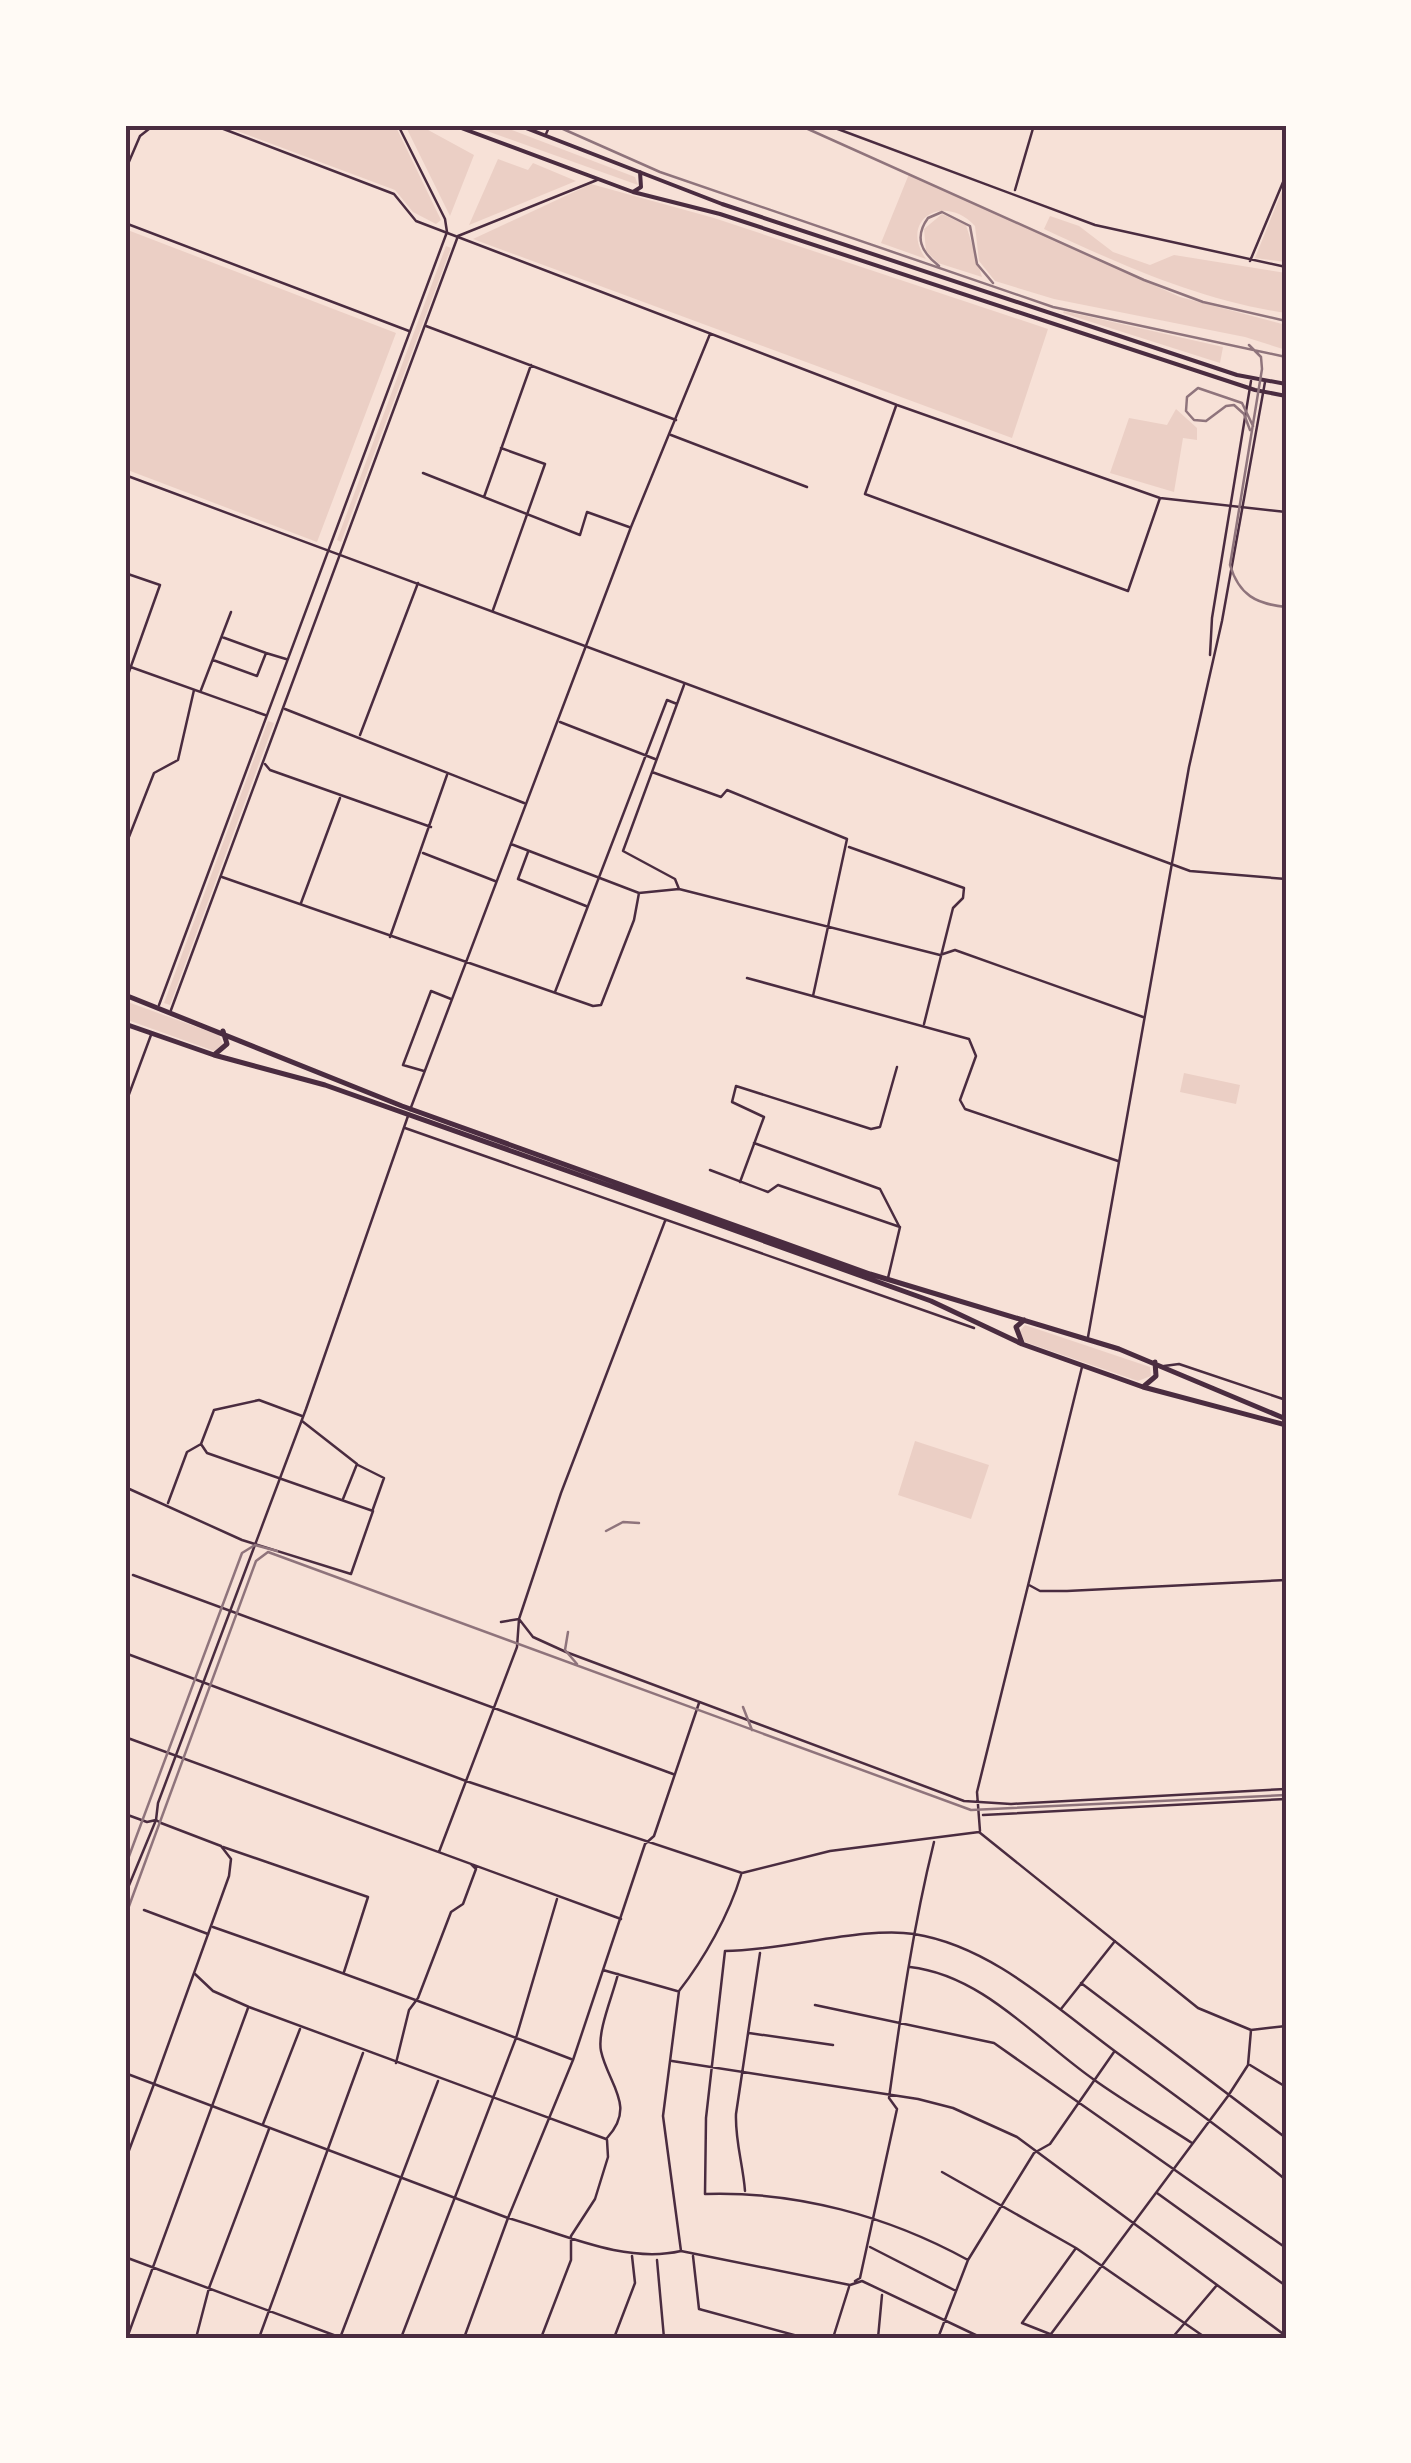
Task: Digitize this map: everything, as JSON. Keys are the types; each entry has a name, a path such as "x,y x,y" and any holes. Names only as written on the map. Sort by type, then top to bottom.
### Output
{"highway":[{"path":"125,995 223,1031 409,1112 931,1301 1022,1344 1142,1387 1286,1422"},
{"path":"125,1024 214,1056 409,1112 887,1280 1027,1318 1164,1366 1286,1422"},
{"path":"214,1056 226,1044 223,1031"},
{"path":"1022,1344 1016,1327 1027,1318"},
{"path":"1142,1387 1156,1376 1154,1362"}],"main road":[{"path":"453,125 597,180 738,220 1251,389 1286,396"},
{"path":"518,125 722,204 1252,379 1286,384"},
{"path":"634,192 641,187 638,170"}],"street":[{"path":"125,171 140,136 154,125"},
{"path":"212,125 394,194 416,221 897,405 1160,498 1286,512"},
{"path":"158,1007 447,232 445,218 398,125"},
{"path":"546,136 550,125"},
{"path":"827,125 1014,191 1095,225 1286,267"},
{"path":"1014,191 1034,125"},
{"path":"1250,261 1286,175"},
{"path":"170,1012 458,236 597,180"},
{"path":"125,224 410,332"},
{"path":"425,325 676,420"},
{"path":"125,1896 156,1820 228,1609 302,1418 403,1128 631,528 711,333"},
{"path":"483,499 531,365"},
{"path":"1210,661 1212,618 1252,379"},
{"path":"1088,1339 1144,1018 1265,381"},
{"path":"897,405 865,494 1128,591 1160,498"},
{"path":"670,434 807,488"},
{"path":"494,610 545,464 501,448"},
{"path":"422,474 580,536 587,512 631,528"},
{"path":"125,475 1190,871 1286,878"},
{"path":"125,573 160,586 125,683"},
{"path":"359,738 418,582"},
{"path":"200,692 231,612"},
{"path":"222,637 288,660"},
{"path":"213,660 257,676 266,653"},
{"path":"125,665 278,718"},
{"path":"679,888 675,879 623,850 684,684"},
{"path":"125,847 154,773 178,760 194,690"},
{"path":"554,992 667,700 677,704"},
{"path":"282,708 526,804"},
{"path":"558,721 656,760"},
{"path":"262,762 270,770 430,828"},
{"path":"652,772 721,797 728,790 847,840 813,997"},
{"path":"390,939 448,773"},
{"path":"300,904 340,796"},
{"path":"510,844 638,893 679,888 940,955 955,950 1014,968 1144,1018"},
{"path":"848,846 964,888 964,898 953,908 924,1024"},
{"path":"528,851 518,880 588,907"},
{"path":"422,852 496,881"},
{"path":"220,876 586,1005 601,1005 634,920 638,893"},
{"path":"747,978 969,1038 976,1056 960,1100 965,1109 1119,1162"},
{"path":"425,1072 404,1065 432,991 453,999"},
{"path":"125,1105 152,1034"},
{"path":"740,1182 763,1115 732,1102 736,1086 870,1129 880,1127 897,1067"},
{"path":"403,1128 974,1328"},
{"path":"754,1143 880,1189 900,1227 887,1280"},
{"path":"710,1170 768,1192 778,1185 900,1227"},
{"path":"598,1196 601,1184"},
{"path":"439,1852 517,1647 519,1618 663,1219 664,1205"},
{"path":"1164,1366 1179,1364 1286,1400"},
{"path":"980,1832 977,1792 1083,1366"},
{"path":"125,1487 168,1504 186,1517 351,1574 384,1478 357,1464 302,1418 260,1400 214,1410 201,1444 187,1452 168,1504"},
{"path":"201,1444 207,1452 372,1511"},
{"path":"342,1500 357,1464"},
{"path":"133,1575 674,1774"},
{"path":"1028,1585 1040,1590 1068,1591 1286,1580"},
{"path":"501,1622 519,1618"},
{"path":"519,1618 533,1637 699,1704 979,1804 1286,1789"},
{"path":"125,1653 644,1844 742,1873 830,1851 980,1832 1198,2008 1251,2030 1286,2026"},
{"path":"464,2338 573,2060 644,1844 654,1836 699,1704"},
{"path":"125,1737 622,1919"},
{"path":"981,1815 1286,1798"},
{"path":"125,1814 147,1822 156,1820 368,1897 344,1973"},
{"path":"834,2338 850,2285 860,2278 876,2217 896,2109 889,2098 913,1934 935,1839"},
{"path":"125,2161 230,1876 230,1859 221,1846"},
{"path":"396,2063 409,2010 418,1998 451,1912 463,1904 476,1869 470,1863"},
{"path":"681,2252 663,2116 679,1991 734,1900 742,1873"},
{"path":"402,2338 516,2038 557,1897"},
{"path":"144,1910 208,1934"},
{"path":"211,1926 418,1998 573,2060"},
{"path":"968,2260 876,2217 745,2193 704,2194 711,2068 725,1950 760,1951 913,1934 960,1946 988,1960 1060,2010 1286,2180"},
{"path":"1060,2010 1116,1940"},
{"path":"745,2193 742,2157 735,2140 740,2075 760,1951"},
{"path":"908,1967 942,1970 979,1992 1094,2080 1193,2143"},
{"path":"601,1970 679,1991"},
{"path":"194,1973 213,1991 301,2028 606,2139"},
{"path":"606,2139 618,2127 622,2096 600,2049 618,1974"},
{"path":"1081,1983 1286,2138"},
{"path":"814,2005 994,2042 1286,2248"},
{"path":"127,2338 249,2007"},
{"path":"262,2124 301,2028"},
{"path":"1049,2336 1228,2096 1248,2064 1251,2030"},
{"path":"748,2032 833,2046"},
{"path":"938,2338 968,2260 1034,2153 1050,2144 1115,2051"},
{"path":"260,2338 325,2148 364,2052"},
{"path":"672,2060 740,2075 918,2100 989,2122 1286,2336"},
{"path":"1248,2064 1286,2087"},
{"path":"125,2073 508,2218 632,2254 656,2257 693,2253 850,2285 862,2282 947,2318 982,2338"},
{"path":"125,2257 340,2338 438,2080"},
{"path":"196,2338 209,2288 270,2127"},
{"path":"542,2338 571,2260 571,2236 595,2199 608,2157 606,2139"},
{"path":"942,2172 1076,2248 1100,2269 1206,2338"},
{"path":"1156,2192 1286,2286"},
{"path":"868,2247 956,2291"},
{"path":"1060,2338 1022,2323 1076,2248"},
{"path":"693,2253 699,2309 805,2338"},
{"path":"614,2338 635,2282 632,2254"},
{"path":"656,2257 664,2338"},
{"path":"1172,2338 1218,2284"},
{"path":"878,2338 882,2292"}],"shaded area":[{"path":"221,125 395,125 441,220 436,224 413,212 395,190"},
{"path":"405,125 419,125 474,155 450,216"},
{"path":"470,125 499,125 635,177 638,185"},
{"path":"498,159 528,170 533,163 576,181 469,225"},
{"path":"909,174 1180,297 1286,325 1286,350 1245,337 1054,299 995,281 979,261 975,226 950,211 938,211 921,222 917,233 926,259 881,243"},
{"path":"1286,181 1286,262 1255,258"},
{"path":"591,184 714,218 1048,329 1012,438 473,239"},
{"path":"942,214 966,225 982,277 938,263 926,251 924,229"},
{"path":"1050,216 1079,226 1113,252 1150,265 1174,255 1286,273 1286,313 1223,300 1133,268 1044,229"},
{"path":"125,229 396,333 317,542 125,469"},
{"path":"446,246 451,248 341,542 337,540"},
{"path":"1063,313 1223,347 1220,363"},
{"path":"1176,409 1197,428 1197,440 1183,438 1174,492 1110,473 1129,418 1167,425"},
{"path":"268,721 274,723 170,1005 164,1003"},
{"path":"125,1001 219,1035 223,1044 214,1051 125,1019"},
{"path":"1184,1073 1240,1085 1236,1104 1180,1092"},
{"path":"1025,1325 1150,1367 1151,1376 1138,1381 1025,1342 1020,1331"},
{"path":"915,1441 989,1465 971,1519 898,1495"}],"tram line":[{"path":"554,125 660,172 1053,307 1286,357"},
{"path":"939,266 924,250 921,232 928,218 942,212 970,226 977,264 993,283"},
{"path":"1249,345 1261,357 1262,369 1230,565 1238,584 1250,596 1286,607"},
{"path":"1250,430 1244,414 1234,405 1226,406 1206,421 1194,420 1186,411 1187,397 1198,388 1242,403 1253,426"},
{"path":"606,1531 623,1522 639,1523"},
{"path":"125,1867 242,1553 255,1545 277,1551"},
{"path":"125,1917 256,1561 268,1552 971,1810 1286,1795"},
{"path":"568,1632 565,1650 577,1664"},
{"path":"743,1707 752,1730"}],"railway":[{"path":"799,125 1144,280 1203,302 1286,321"}]}
